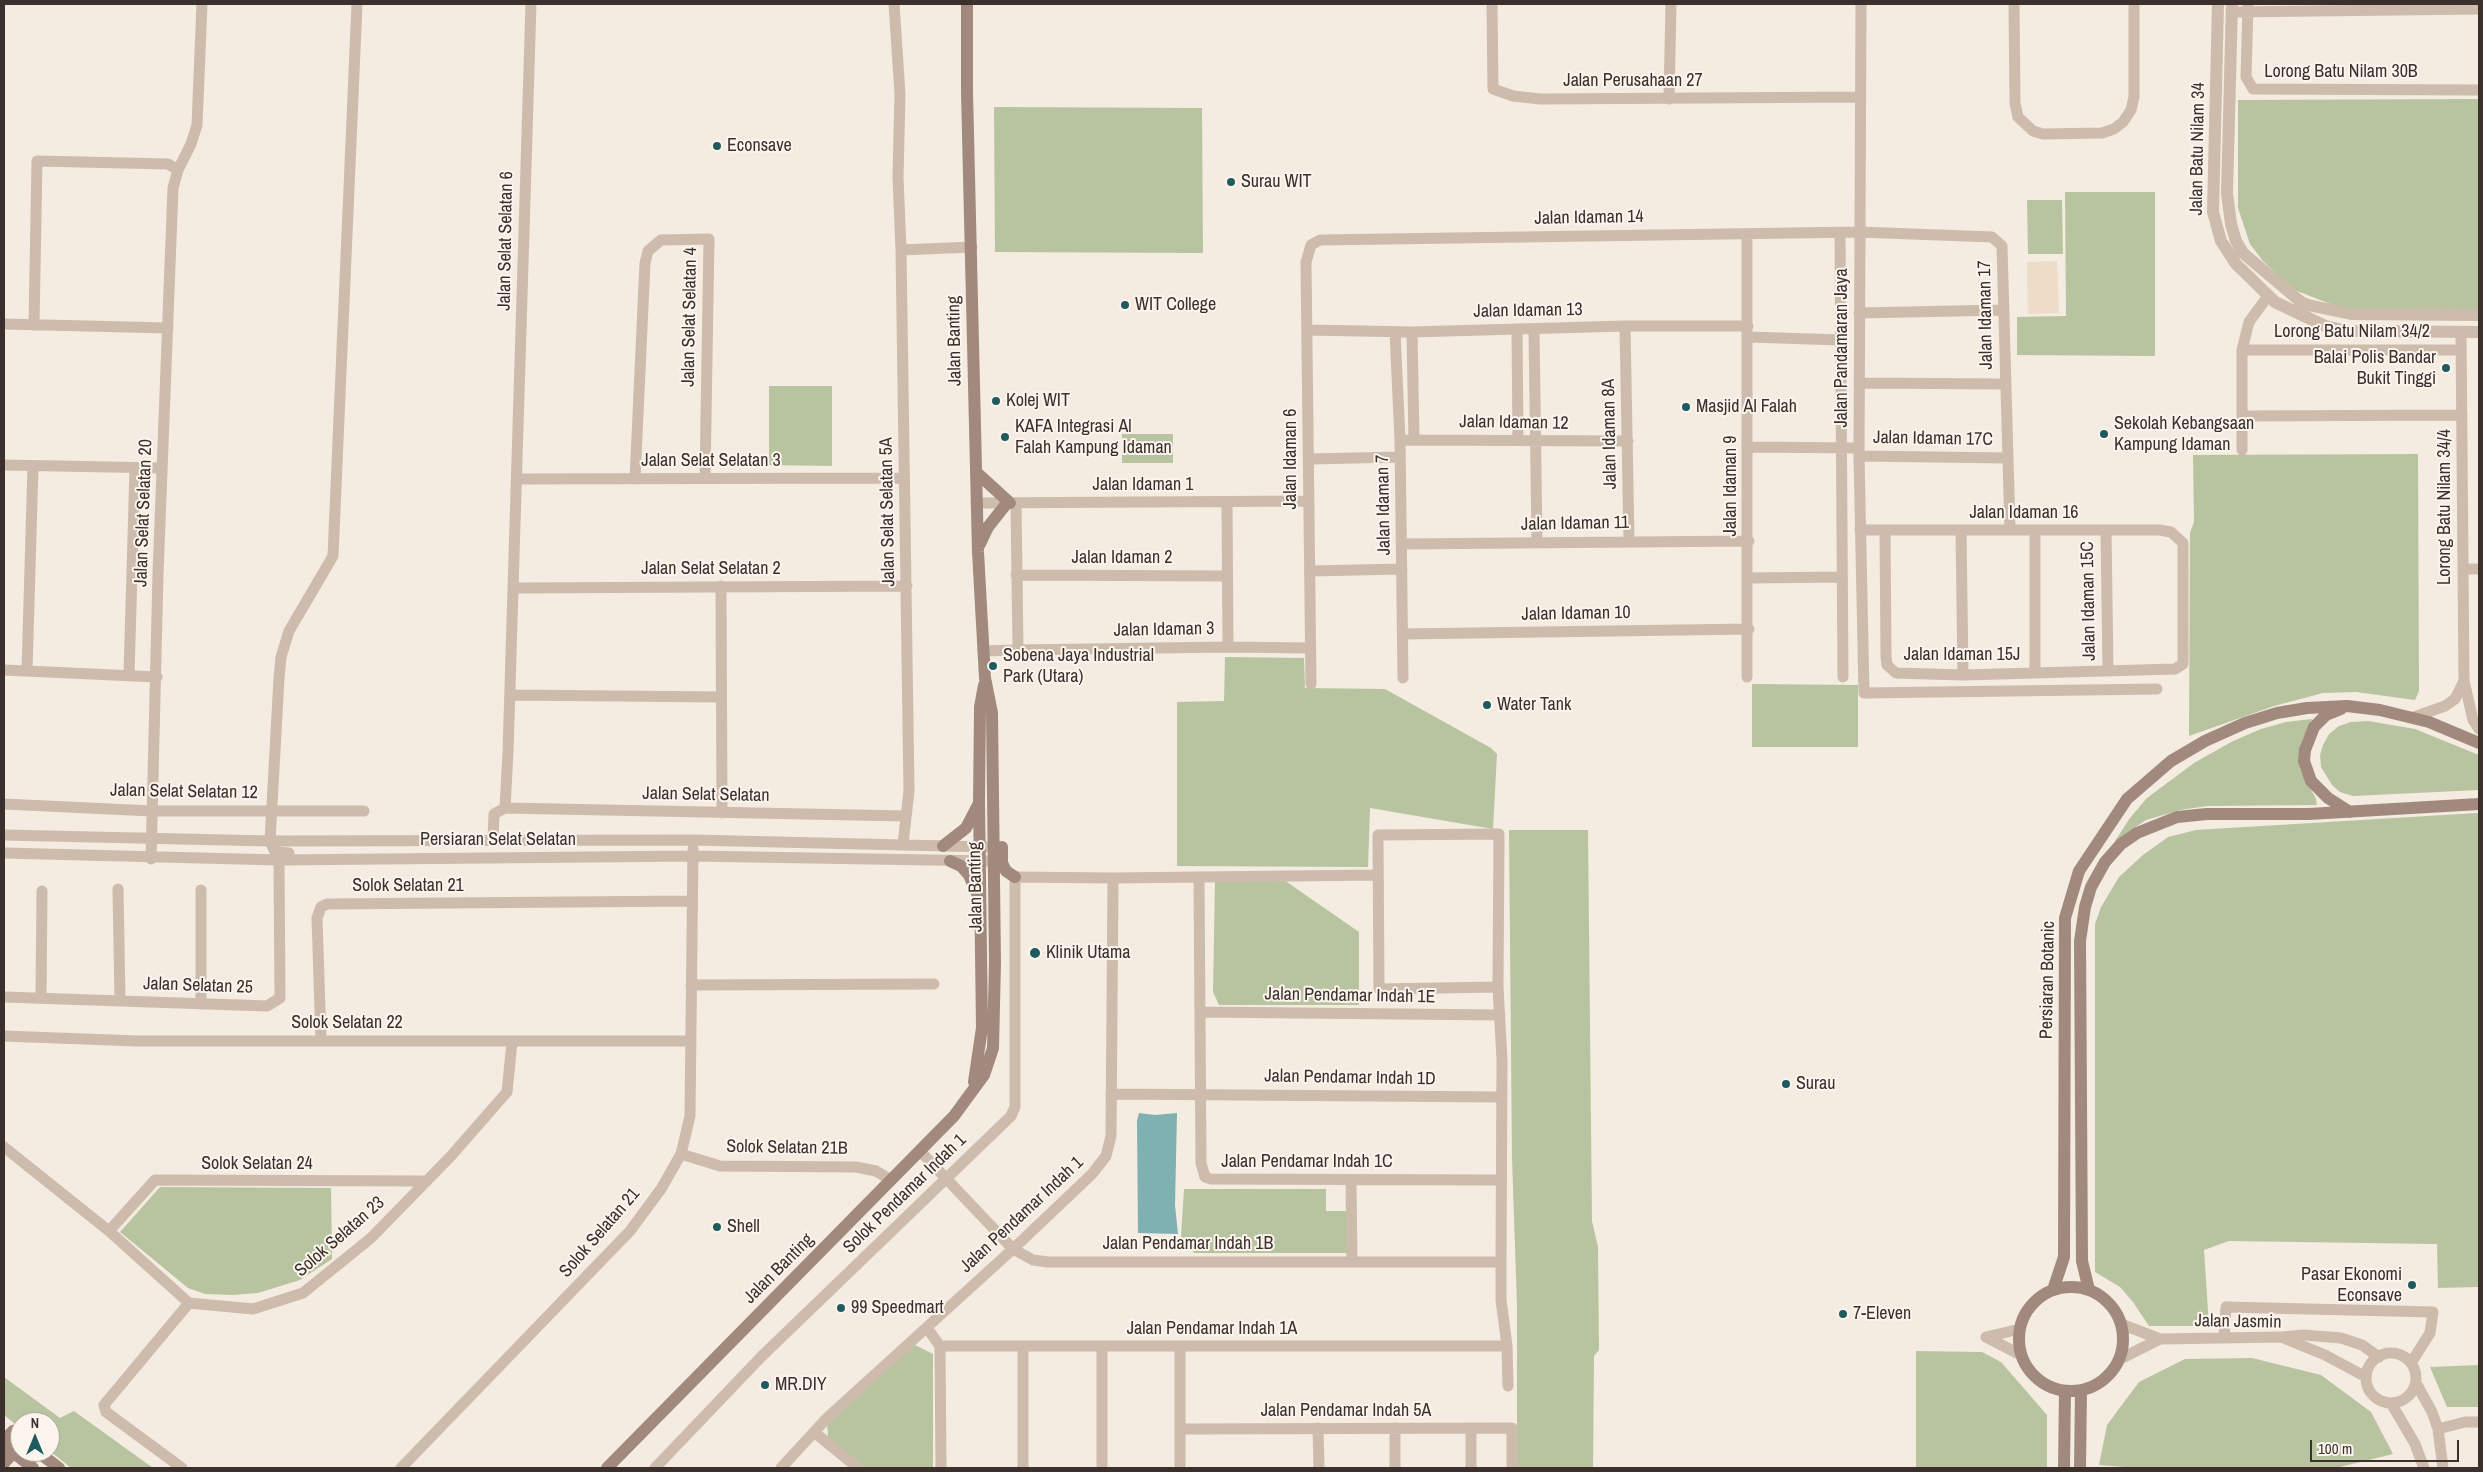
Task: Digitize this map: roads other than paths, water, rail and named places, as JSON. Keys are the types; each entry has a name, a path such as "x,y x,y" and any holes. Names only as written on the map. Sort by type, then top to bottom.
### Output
{"main road":[{"name":"Jalan Banting","path":"607,1468 891,1180 921,1152 954,1116 972,1090 987,1067 993,1048 995,1027 987,861 993,800 991,706 985,678 983,651 976,503 972,247 967,92 967,4"},
{"path":"976,472 1011,503 988,527 978,552"},
{"name":"Jalan Banting","path":"985,678 980,706 979,802 987,847"},
{"path":"2347,706 2326,715 2314,727 2305,750 2304,761 2311,781 2328,798 2350,812"},
{"name":"Persiaran Botanic","path":"2053,1290 2064,1257 2065,918 2079,871 2128,798 2171,761 2205,741 2277,713 2307,708 2347,706 2414,717 2479,744"},
{"path":"993,800 1001,828 1002,864 1006,871 1015,877"},
{"path":"943,846 966,828 979,802"},
{"name":"Persiaran Botanic","path":"2089,1290 2082,1262 2080,941 2084,907 2091,887 2105,862 2121,844 2137,833 2168,820 2207,814 2350,812 2479,804"},
{"path":"950,860 961,866 969,875 981,908"},
{"name":"Jalan Banting","path":"972,1090 982,1034 981,908 987,861"},
{"path":"2065,1287 2089,1290 2109,1304 2122,1324 2124,1336 2120,1359 2115,1369 2100,1383 2080,1391 2065,1391 2050,1387 2037,1379 2027,1368 2021,1355 2018,1342 2020,1329 2031,1305 2053,1290 2065,1287"},
{"path":"2064,1468 2065,1391"},
{"path":"2080,1391 2080,1468"},
{"path":"4,1463 10,1452"}],"street":[{"name":"Jalan Selat Selatan 20","path":"151,858 162,468 173,188 178,170 191,144 196,124 202,4"},
{"path":"321,860 307,854 278,853 272,848 270,841 281,657 289,631 333,556 357,4"},
{"name":"Jalan Selat Selatan 6","path":"505,808 515,588 531,4"},
{"name":"Jalan Selat Selatan 5A","path":"894,4 900,94 898,177 910,791 903,844"},
{"name":"Jalan Perusahaan 27","path":"1492,4 1493,89 1513,96 1540,99 1860,97"},
{"path":"1669,99 1670,4"},
{"name":"Jalan Pandamaran Jaya","path":"1861,4 1859,452 1864,693 2157,689"},
{"path":"2014,4 2016,110 2018,117 2024,125 2033,131 2043,134 2102,133 2114,129 2123,122 2131,110 2134,97 2134,4"},
{"name":"Jalan Batu Nilam 34","path":"2218,4 2213,212 2216,231 2236,264 2268,296 2292,311 2336,329 2479,332"},
{"path":"2217,61 2221,48 2223,13 2230,6 2479,9"},
{"name":"Jalan Batu Nilam 34","path":"2230,6 2228,212 2236,241 2244,253 2259,268 2301,302 2339,313 2479,315"},
{"name":"Lorong Batu Nilam 30B","path":"2248,7 2246,76 2253,89 2479,90"},
{"path":"34,325 37,161 168,164 178,170"},
{"name":"Jalan Idaman 14","path":"1320,240 1859,232"},
{"name":"Jalan Idaman 17","path":"1859,232 1992,237 2002,246 2010,530"},
{"name":"Jalan Pandamaran Jaya","path":"1840,233 1843,677"},
{"name":"Jalan Idaman 9","path":"1747,234 1749,541 1747,677"},
{"name":"Jalan Selat Selatan 4","path":"635,479 645,264 648,251 661,240 709,239 705,478"},
{"name":"Jalan Idaman 6","path":"1311,684 1307,252 1311,245 1320,240"},
{"path":"900,250 972,247"},
{"path":"2259,268 2268,296"},
{"path":"2268,296 2301,302"},
{"path":"2242,450 2242,350 2249,322 2268,296"},
{"path":"1859,313 2003,310"},
{"path":"4,324 168,328"},
{"name":"Jalan Idaman 13","path":"1308,330 1412,332 1625,326 1748,332 1841,340"},
{"name":"Jalan Idaman 8A","path":"1625,326 1629,541"},
{"path":"1517,329 1518,440"},
{"path":"1534,329 1536,542"},
{"name":"Jalan Idaman 7","path":"1396,332 1400,440 1403,678"},
{"name":"Jalan Idaman 7","path":"1412,332 1414,439"},
{"name":"Lorong Batu Nilam 34/4","path":"2461,333 2464,681 2473,720 2479,728"},
{"name":"Lorong Batu Nilam 34/2","path":"2242,350 2461,350"},
{"path":"1860,383 2005,384"},
{"path":"2242,416 2462,415"},
{"name":"Jalan Idaman 12","path":"1400,440 1628,441"},
{"name":"Jalan Idaman 17C","path":"1748,448 1840,448 1859,452 2007,458"},
{"path":"1309,458 1400,457"},
{"path":"4,465 135,469 162,468"},
{"path":"27,671 33,466"},
{"path":"129,675 135,469"},
{"name":"Jalan Selat Selatan 3","path":"518,479 904,478"},
{"name":"Jalan Idaman 1","path":"976,503 1226,503 1309,501"},
{"path":"1011,503 1016,576 1018,650"},
{"path":"1226,503 1228,647"},
{"name":"Jalan Idaman 16","path":"1860,530 2166,530 2183,544 2184,664 2175,669"},
{"name":"Jalan Idaman 15J","path":"1886,530 1888,665 1896,673 1902,675 1963,675 2175,669"},
{"path":"1960,530 1963,675"},
{"path":"2035,530 2036,673"},
{"name":"Jalan Idaman 15C","path":"2106,530 2108,670"},
{"name":"Jalan Idaman 11","path":"1402,544 1749,541"},
{"path":"2463,568 2479,569"},
{"path":"1310,572 1402,569"},
{"name":"Jalan Idaman 2","path":"1016,576 1227,576"},
{"path":"1749,578 1841,577"},
{"path":"721,586 722,812"},
{"name":"Jalan Selat Selatan 2","path":"515,588 907,586"},
{"name":"Jalan Idaman 10","path":"1403,634 1749,628"},
{"name":"Jalan Idaman 3","path":"983,651 1228,647 1310,648"},
{"path":"4,670 157,677"},
{"path":"2414,717 2445,706 2454,699 2464,681"},
{"path":"510,695 722,697"},
{"name":"Jalan Selat Selatan 12","path":"4,804 152,811 364,811"},
{"path":"493,839 494,814 505,808"},
{"name":"Jalan Selat Selatan","path":"505,808 906,816"},
{"path":"1498,987 1379,989 1378,835 1499,834 1500,1262 1501,1300 1507,1346 1508,1386"},
{"name":"Persiaran Selat Selatan","path":"4,835 152,840 270,841 693,840 987,847"},
{"name":"Solok Selatan 21","path":"401,1468 630,1232 662,1189 681,1154 690,1116 693,840"},
{"name":"Persiaran Selat Selatan","path":"4,853 279,860 693,856 987,861"},
{"name":"Jalan Selatan 25","path":"4,997 267,1006 280,998 279,860"},
{"path":"1015,877 1112,878 1378,875"},
{"name":"Jalan Pendamar Indah 1C","path":"1198,876 1201,1163 1205,1177 1211,1179 1500,1180"},
{"name":"Solok Pendamar Indah 1","path":"655,1468 762,1357 1011,1116 1015,1107 1015,877"},
{"name":"Jalan Pendamar Indah 1","path":"781,1468 814,1432 906,1344 927,1328 1092,1174 1106,1156 1111,1136 1112,878"},
{"path":"118,889 120,1001"},
{"path":"201,890 201,1004"},
{"path":"41,998 42,891"},
{"name":"Solok Selatan 21","path":"321,1040 317,918 321,907 327,904 691,901"},
{"path":"691,985 934,984"},
{"name":"Jalan Pendamar Indah 1E","path":"1200,1012 1500,1015"},
{"name":"Solok Selatan 22","path":"4,1036 137,1041 690,1041"},
{"name":"Solok Selatan 23","path":"189,1303 253,1309 303,1293 371,1238 427,1181 508,1092 512,1042"},
{"name":"Jalan Pendamar Indah 1D","path":"1111,1094 1500,1097"},
{"path":"4,1147 109,1232 189,1303 104,1405 106,1412 182,1468"},
{"name":"Jalan Pendamar Indah 1B","path":"921,1152 1013,1249 1033,1260 1048,1262 1500,1262"},
{"name":"Solok Selatan 21B","path":"681,1154 720,1166 856,1167 876,1171 891,1180"},
{"name":"Solok Selatan 24","path":"109,1232 155,1180 427,1181"},
{"path":"1350,1180 1352,1262"},
{"path":"2224,1338 2226,1307 2433,1312 2430,1333 2411,1363"},
{"name":"Jalan Jasmin","path":"2122,1324 2160,1339 2281,1337 2325,1356 2366,1377"},
{"path":"927,1328 940,1346 941,1468"},
{"path":"2020,1329 1986,1337 2021,1355"},
{"path":"2281,1337 2304,1334 2341,1338 2362,1345 2379,1357"},
{"name":"Jalan Jasmin","path":"2120,1359 2160,1339"},
{"name":"Jalan Pendamar Indah 1A","path":"940,1346 1507,1346"},
{"path":"1023,1346 1023,1468"},
{"path":"1102,1346 1102,1468"},
{"path":"1180,1346 1180,1468"},
{"path":"2416,1383 2407,1398 2391,1403 2378,1400 2373,1395 2369,1390 2366,1377 2372,1362 2379,1357 2396,1354 2411,1363 2416,1372 2416,1383 2432,1412 2438,1429 2442,1468"},
{"path":"2391,1403 2414,1444 2424,1468"},
{"path":"2438,1429 2465,1422 2479,1422"},
{"path":"1318,1428 1319,1468"},
{"path":"1395,1428 1395,1468"},
{"path":"1471,1428 1471,1468"},
{"name":"Jalan Pendamar Indah 5A","path":"1180,1429 1512,1428 1512,1468"},
{"path":"814,1432 858,1468"}],"water":[{"path":"1139,1113 1155,1115 1177,1113 1175,1205 1178,1234 1138,1233 1137,1121"}],"place":[{"name":"Econsave","path":"717,146"},
{"name":"Surau WIT","path":"1231,182"},
{"name":"WIT College","path":"1125,305"},
{"name":"Balai Polis Bandar Bukit Tinggi","path":"2446,368"},
{"name":"Kolej WIT","path":"996,401"},
{"name":"Masjid Al Falah","path":"1686,407"},
{"name":"Sekolah Kebangsaan Kampung Idaman","path":"2104,434"},
{"name":"KAFA Integrasi Al Falah Kampung Idaman","path":"1005,437"},
{"name":"Sobena Jaya Industrial Park (Utara)","path":"993,666"},
{"name":"Water Tank","path":"1487,705"},
{"name":"Klinik Utama","path":"1035,953"},
{"name":"Surau","path":"1786,1084"},
{"name":"Shell","path":"717,1227"},
{"name":"Pasar Ekonomi Econsave","path":"2412,1285"},
{"name":"99 Speedmart","path":"841,1308"},
{"name":"7-Eleven","path":"1843,1314"},
{"name":"MR.DIY","path":"765,1385"}]}
